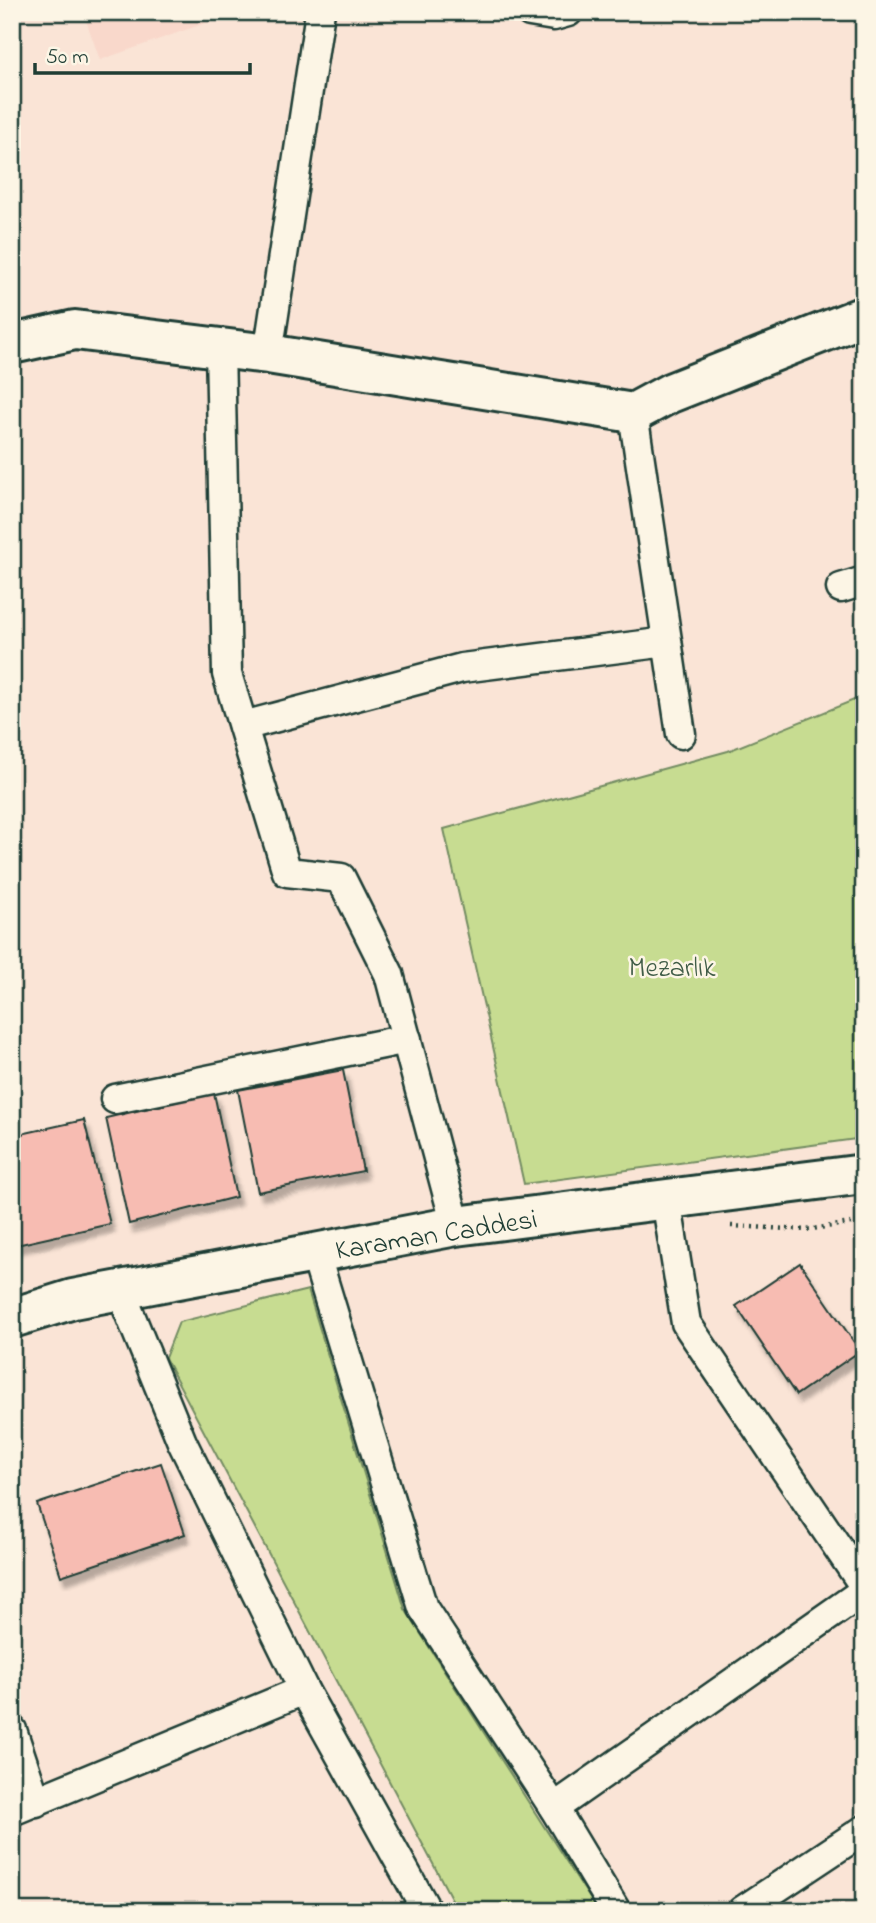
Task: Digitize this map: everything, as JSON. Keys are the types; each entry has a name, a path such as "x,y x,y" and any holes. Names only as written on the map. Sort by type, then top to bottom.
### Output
{"street":[{"path":"268,354 320,12"},
{"path":"530,12 554,16 568,12"},
{"path":"12,344 75,330 268,354 633,414 670,393 864,316"},
{"path":"220,348 228,674 287,872 341,878 389,974 456,1226"},
{"path":"633,414 681,734"},
{"path":"243,726 462,668 667,642"},
{"path":"115,1099 407,1039"},
{"name":"Karaman Caddesi","path":"12,1318 73,1299 456,1226 864,1174"},
{"path":"554,1808 864,1589 686,1323 666,1199"},
{"path":"315,1253 423,1608 554,1808 616,1911"},
{"path":"120,1290 182,1442 304,1690 427,1911"},
{"path":"12,1730 24,1807 304,1690"},
{"path":"742,1911 864,1830"}],"shaded area":[{"path":"83,12 237,12 100,60"}],"green space":[{"name":"Mezarlık","path":"864,696 864,1138 524,1184 444,829 728,751"},
{"path":"308,1290 405,1609 598,1911 458,1911 165,1358 179,1322"}],"building":[{"path":"343,1070 363,1171 258,1192 238,1090"},
{"path":"214,1093 236,1197 129,1224 106,1118"},
{"path":"84,1120 110,1224 12,1246 12,1136"},
{"path":"800,1263 860,1351 796,1395 736,1306"},
{"path":"161,1463 185,1534 61,1576 37,1504"}]}
